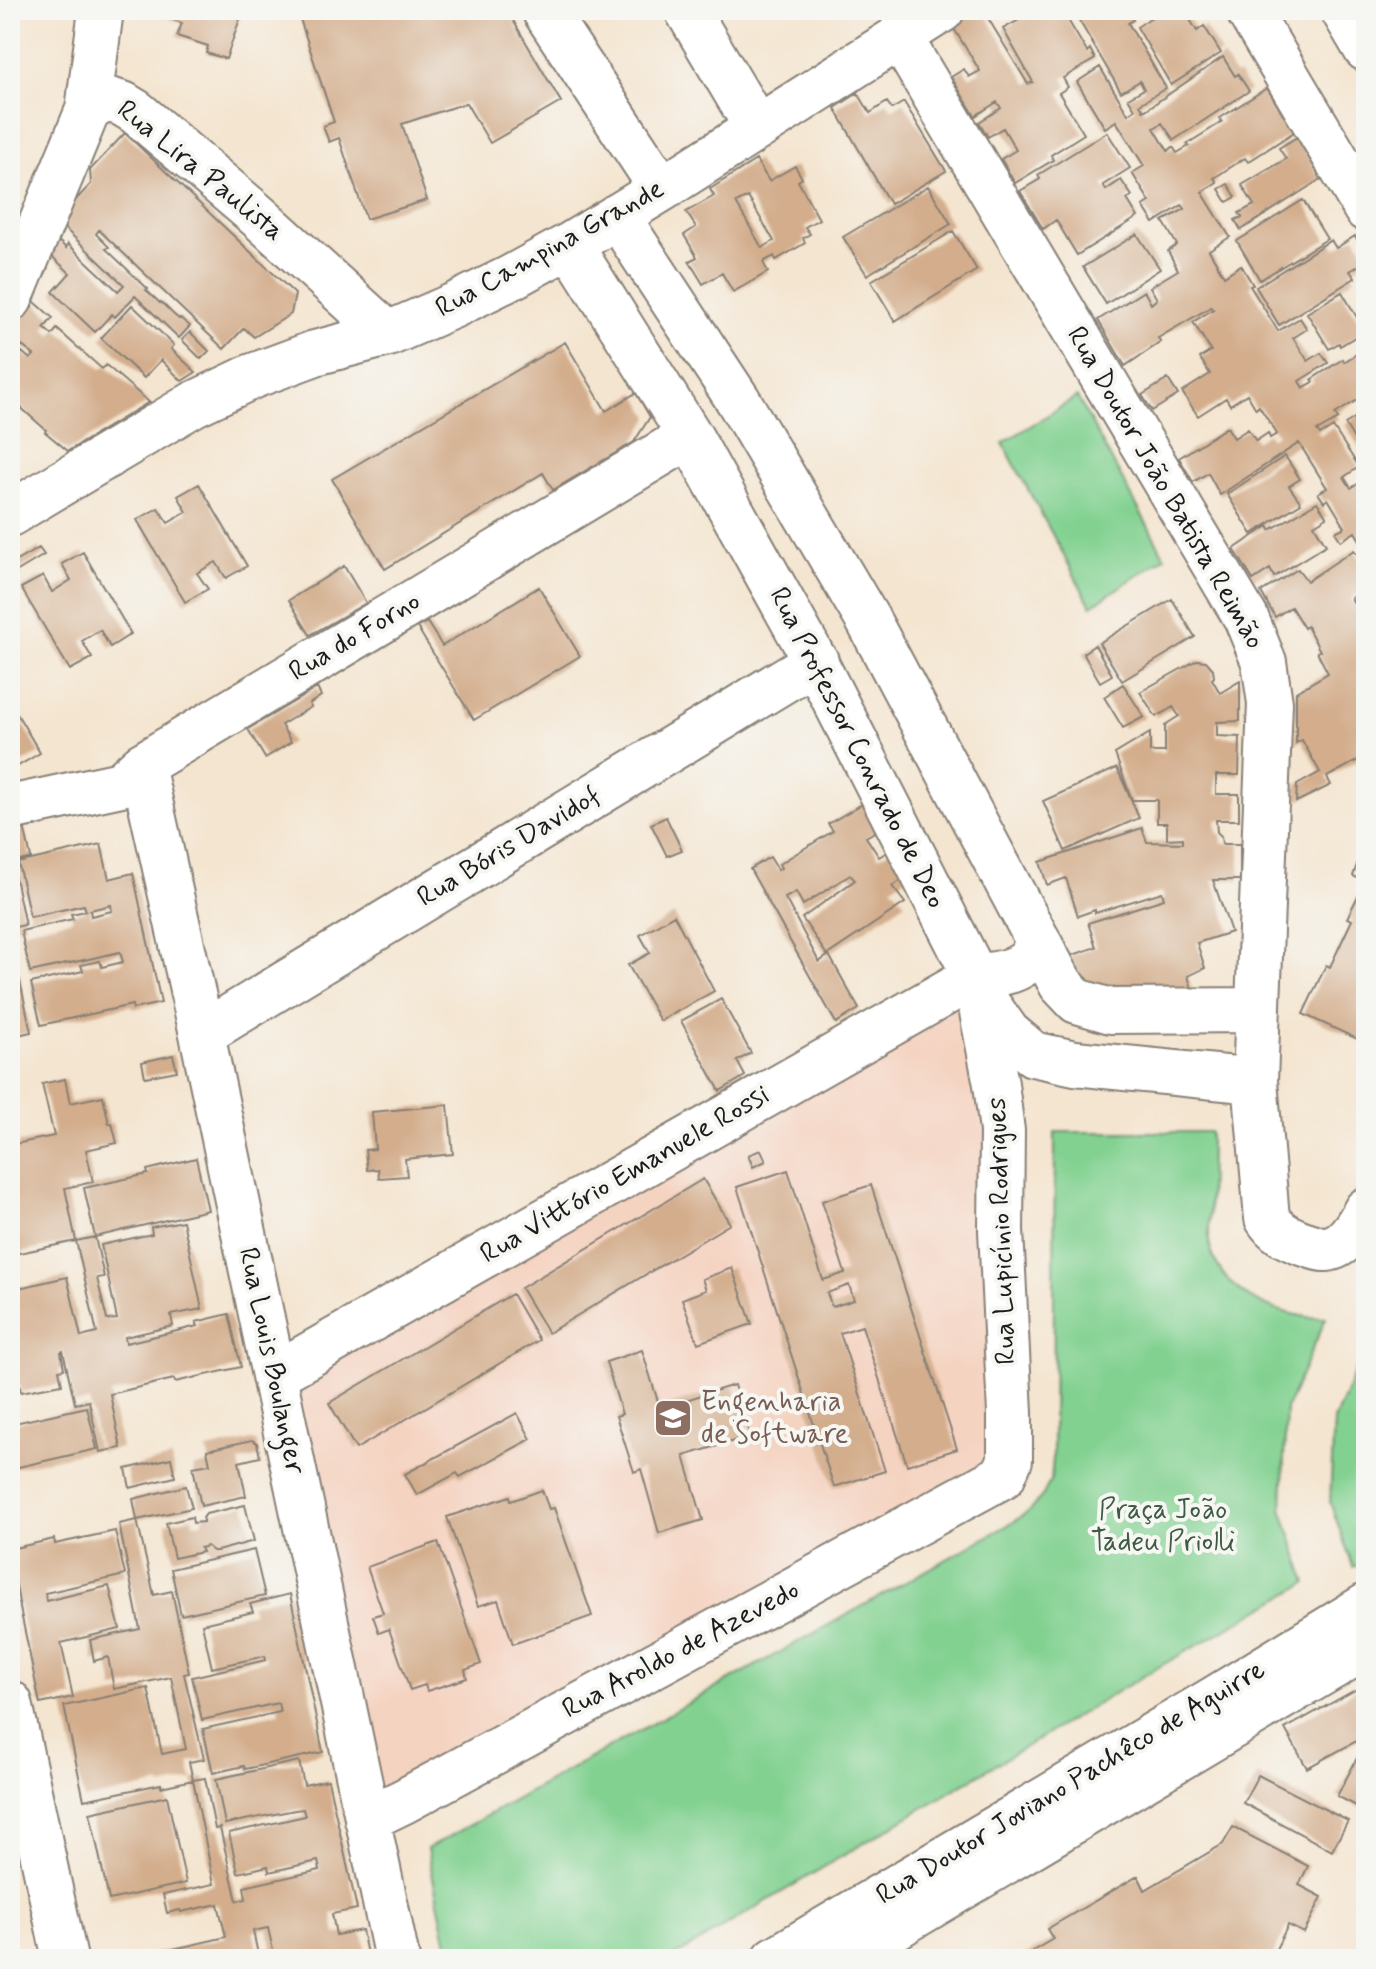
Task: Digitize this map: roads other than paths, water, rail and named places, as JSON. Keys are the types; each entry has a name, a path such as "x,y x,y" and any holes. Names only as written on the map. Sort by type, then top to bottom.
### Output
{"street":[{"path":"88,110 101,10"},
{"path":"544,10 662,189"},
{"path":"687,10 757,128"},
{"name":"Rua Campina Grande","path":"10,514 194,404 253,376 315,353 388,334 469,298 570,245 942,10"},
{"path":"1248,10 1366,209"},
{"path":"1343,10 1366,49"},
{"name":"Rua Doutor João Batista Reimão","path":"899,36 1246,618 1264,662 1270,703 1255,1081 1267,1218 1275,1231 1324,1250 1336,1246 1355,1229 1366,1210"},
{"name":"Rua Lira Paulista","path":"10,299 88,110 106,99 136,112 258,216 388,334"},
{"path":"617,216 738,400 868,620 1061,984 1077,1001 1111,1011 1258,1010"},
{"name":"Rua Professor Conrado de Deo","path":"570,245 690,436 816,661 986,1002 1008,1033 1033,1054 1075,1063 1255,1081"},
{"name":"Rua do Forno","path":"10,808 121,784 142,765 690,436"},
{"name":"Rua Bóris Davidof","path":"202,1034 816,661"},
{"name":"Rua Louis Boulanger","path":"142,765 202,1034 397,1959"},
{"name":"Rua Vittório Emanuele Rossi","path":"274,1375 975,976 997,975 1019,966 1030,958 1038,940"},
{"name":"Rua Lupicínio Rodrigues","path":"975,976 1002,1131 1001,1230 1010,1460 1007,1471 996,1481"},
{"name":"Rua Aroldo de Azevedo","path":"367,1819 996,1481"},
{"name":"Rua Doutor Joviano Pachêco de Aguirre","path":"851,1950 1214,1699 1366,1606"},
{"name":"Rua Doutor Joviano Pachêco de Aguirre","path":"775,1959 851,1950 1366,1647"},
{"path":"10,1703 65,1959"}],"place":[{"name":"Engenharia de Software","path":"673,1418"}],"park label":[{"name":"Praça João Tadeu Priolli","path":"1163,1526"}]}
